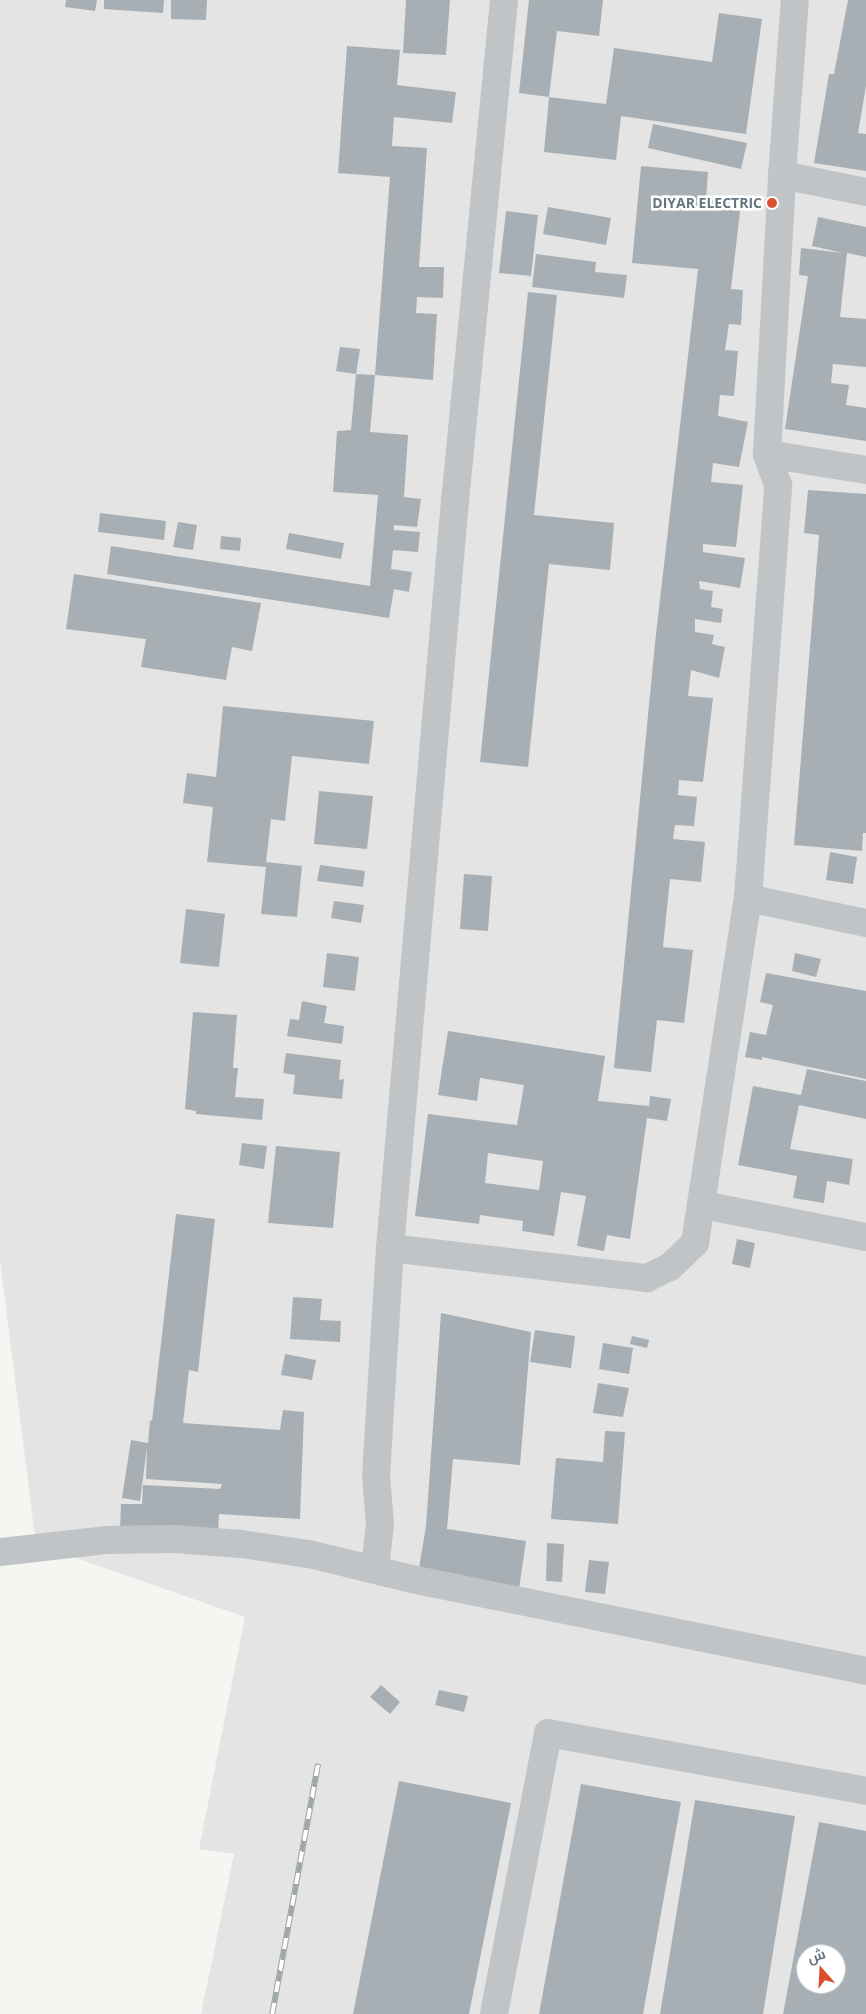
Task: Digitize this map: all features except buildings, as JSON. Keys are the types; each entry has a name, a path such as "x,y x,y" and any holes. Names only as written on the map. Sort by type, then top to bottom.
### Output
{"street":[{"path":"375,1569 380,1524 376,1476 390,1248 455,501 504,0"},
{"path":"390,1248 647,1278 670,1267 695,1243 703,1206 748,898 778,485 767,454 782,175 796,0"},
{"path":"782,175 866,192"},
{"path":"767,454 866,470"},
{"path":"748,898 866,923"},
{"path":"703,1206 866,1237"},
{"path":"0,1552 90,1542 174,1539 252,1545 375,1569 421,1582 866,1671"},
{"path":"494,2014 548,1733 866,1791"}],"shaded area":[{"path":"0,0 866,0 866,2014 201,2014 234,1854 199,1849 245,1617 36,1544 0,1261"}],"railway":[{"path":"272,2014 318,1764"}],"place":[{"name":"DIYAR ELECTRIC","path":"772,203"}]}
